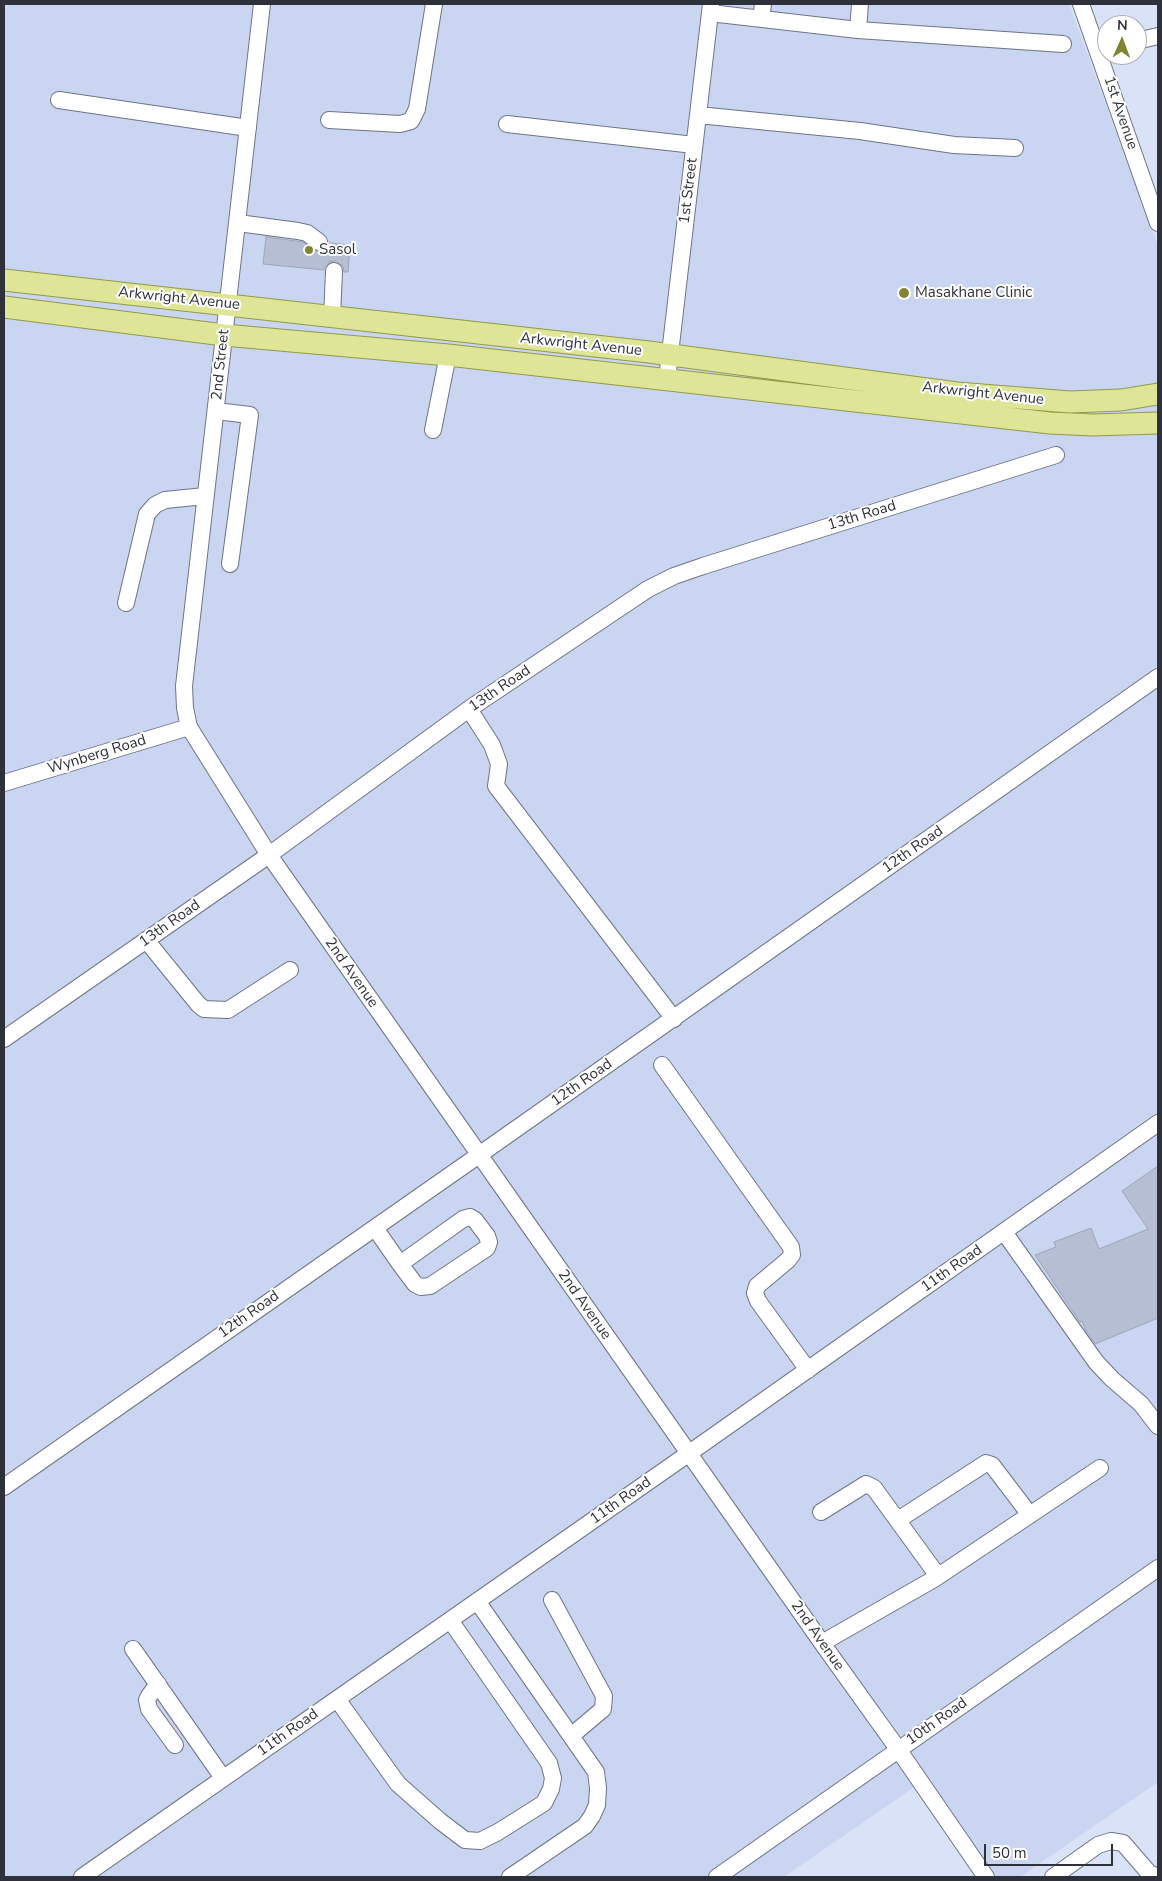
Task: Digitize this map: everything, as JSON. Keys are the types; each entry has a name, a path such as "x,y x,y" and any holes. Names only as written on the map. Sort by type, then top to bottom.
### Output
{"main road":[{"name":"Arkwright Avenue","path":"4,280 669,354 893,385 1020,399 1079,402 1120,400 1158,394"},
{"name":"Arkwright Avenue","path":"4,308 224,335 448,355 1050,423 1093,425 1158,423"}],"street":[{"name":"2nd Street","path":"190,727 184,686 262,4"},
{"path":"329,120 400,124 411,121 416,109 434,4"},
{"path":"858,30 860,4"},
{"name":"1st Avenue","path":"1081,4 1097,39"},
{"path":"710,8 762,12 858,30 1063,44"},
{"name":"1st Street","path":"667,379 710,8"},
{"name":"1st Avenue","path":"1107,65 1158,223"},
{"path":"59,100 248,128"},
{"path":"698,115 860,131 954,145 1015,148"},
{"path":"507,124 694,145"},
{"path":"238,223 307,233 320,242"},
{"path":"332,317 334,271"},
{"path":"433,430 448,355"},
{"path":"216,411 250,415 230,564"},
{"name":"13th Road","path":"4,1039 269,855 469,710 648,589 674,576 1056,455"},
{"path":"126,602 147,514 155,505 165,500 205,496"},
{"name":"12th Road","path":"4,1487 674,1019 1158,677"},
{"path":"469,710 492,745 498,764 496,786 674,1019"},
{"name":"Wynberg Road","path":"4,783 190,727"},
{"name":"2nd Avenue","path":"190,727 269,855 986,1877"},
{"path":"146,940 198,1004 204,1008 228,1010 290,970"},
{"path":"662,1065 791,1247 792,1255 788,1260 757,1286 754,1292 758,1301 808,1370"},
{"name":"11th Road","path":"82,1877 1158,1123"},
{"path":"375,1228 400,1264 415,1284 421,1288 430,1286 487,1248 487,1236 475,1220 470,1217 400,1264"},
{"path":"1004,1232 1096,1362 1112,1379 1142,1404 1158,1426"},
{"path":"898,1520 986,1463 992,1465 1030,1515"},
{"path":"822,1643 938,1576 1100,1468"},
{"path":"821,1512 866,1484 874,1488 938,1576"},
{"name":"10th Road","path":"717,1877 1158,1568"},
{"path":"552,1600 604,1696 603,1709 571,1736"},
{"path":"477,1602 596,1772 598,1788 597,1805 585,1826 510,1877"},
{"path":"337,1699 398,1784 464,1840 480,1841 544,1803 551,1789 553,1778 549,1763 450,1620"},
{"path":"133,1649 223,1778"},
{"path":"158,1684 149,1696 149,1709 175,1745"},
{"path":"1053,1877 1098,1845 1111,1841 1123,1843 1149,1873 1158,1877"}],"shaded area":[{"path":"4,4 1069,4 1158,246 1158,1782 1020,1877 987,1877 923,1781 784,1877 4,1877"}],"building":[{"path":"266,237 303,242 318,252 327,248 329,243 350,245 348,272 344,272 343,266 335,261 329,262 324,270 263,264"},
{"path":"1158,1166 1158,1318 1095,1344 1082,1321 1080,1322 1035,1255 1056,1247 1054,1242 1091,1228 1099,1249 1148,1229 1122,1191"}],"tunnel":[{"path":"319,242 326,250 334,271"}],"place":[{"name":"Sasol","path":"309,250"},
{"name":"Masakhane Clinic","path":"904,293"}]}
